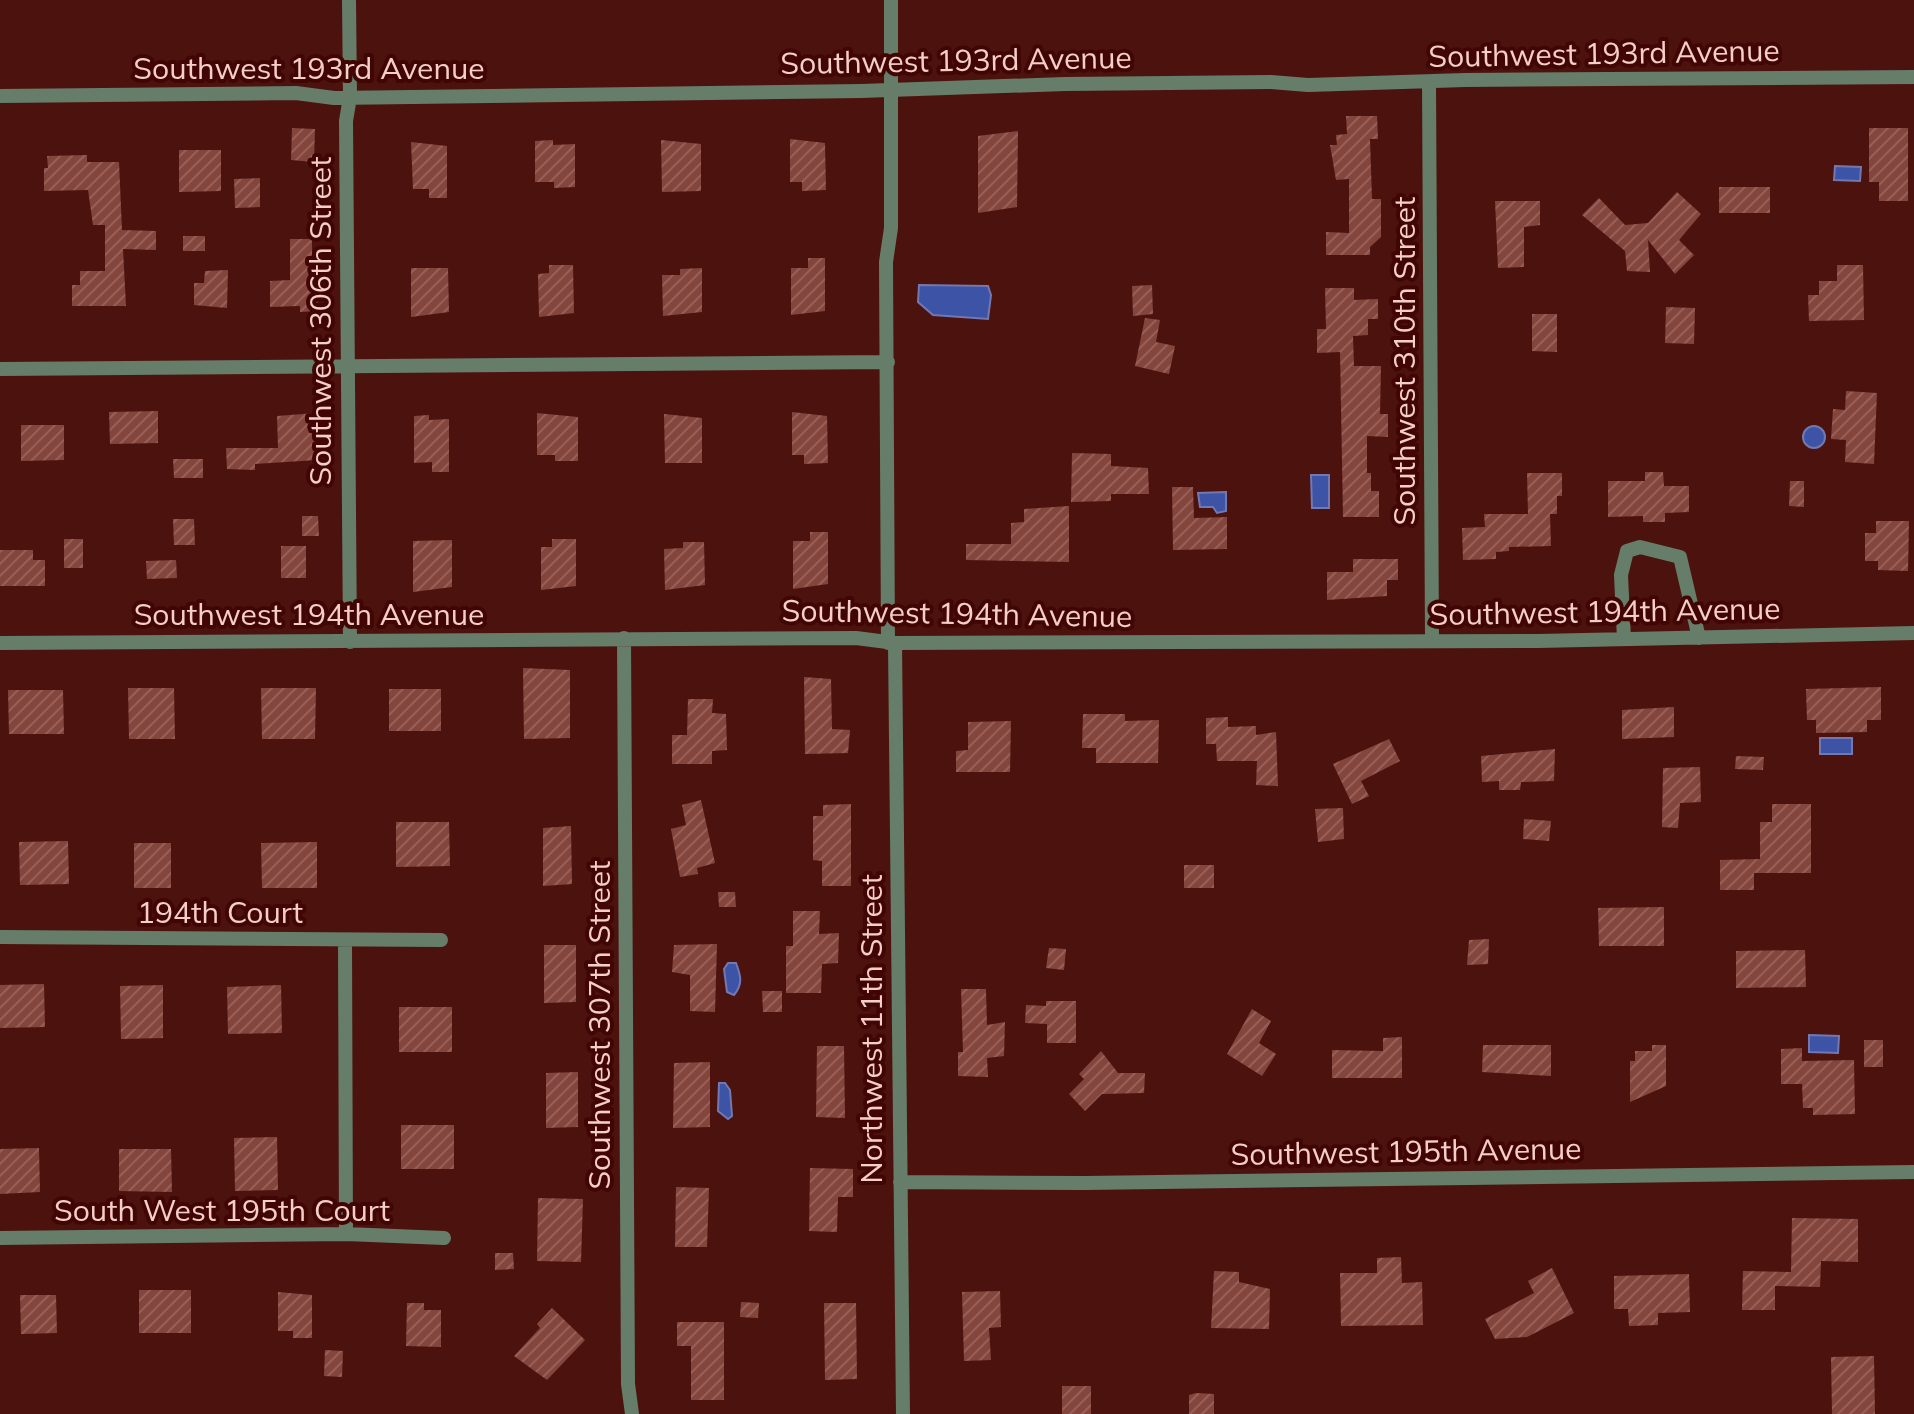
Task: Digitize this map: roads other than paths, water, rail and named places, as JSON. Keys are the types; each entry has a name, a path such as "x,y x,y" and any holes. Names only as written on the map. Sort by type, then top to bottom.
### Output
{"street":[{"name":"Southwest 306th Street","path":"349,0 350,97 346,121 350,642"},
{"name":"Northwest 11th Street","path":"891,0 891,228 886,262 903,1414"},
{"name":"Southwest 193rd Avenue","path":"0,96 258,92 350,97 891,90 1065,84 1914,77"},
{"name":"Southwest 310th Street","path":"1429,82 1432,639"},
{"path":"0,369 888,362"},
{"path":"1624,639 1621,575 1627,551 1640,547 1680,557 1699,638"},
{"name":"Southwest 194th Avenue","path":"0,643 624,638 856,638 891,643 1624,639 1914,633"},
{"name":"Southwest 307th Street","path":"624,638 629,1413"},
{"name":"194th Court","path":"0,937 441,940"},
{"path":"345,940 346,1234"},
{"name":"Southwest 195th Avenue","path":"900,1182 1914,1172"},
{"name":"South West 195th Court","path":"0,1238 346,1234 444,1238"}],"water":[{"path":"1835,166 1861,167 1860,181 1834,180"},
{"path":"919,285 988,286 991,295 988,319 933,315 918,302"},
{"path":"1814,426 1822,429 1825,437 1822,445 1814,448 1806,445 1803,437 1806,429"},
{"path":"1311,475 1329,475 1329,508 1312,508"},
{"path":"1226,492 1226,511 1217,513 1213,507 1200,507 1198,493"},
{"path":"1820,738 1852,738 1852,754 1820,754"},
{"path":"728,963 736,963 740,976 734,995 727,992 724,969"},
{"path":"1809,1035 1839,1036 1838,1053 1809,1052"},
{"path":"719,1083 725,1083 730,1090 732,1116 728,1119 718,1111"}]}
